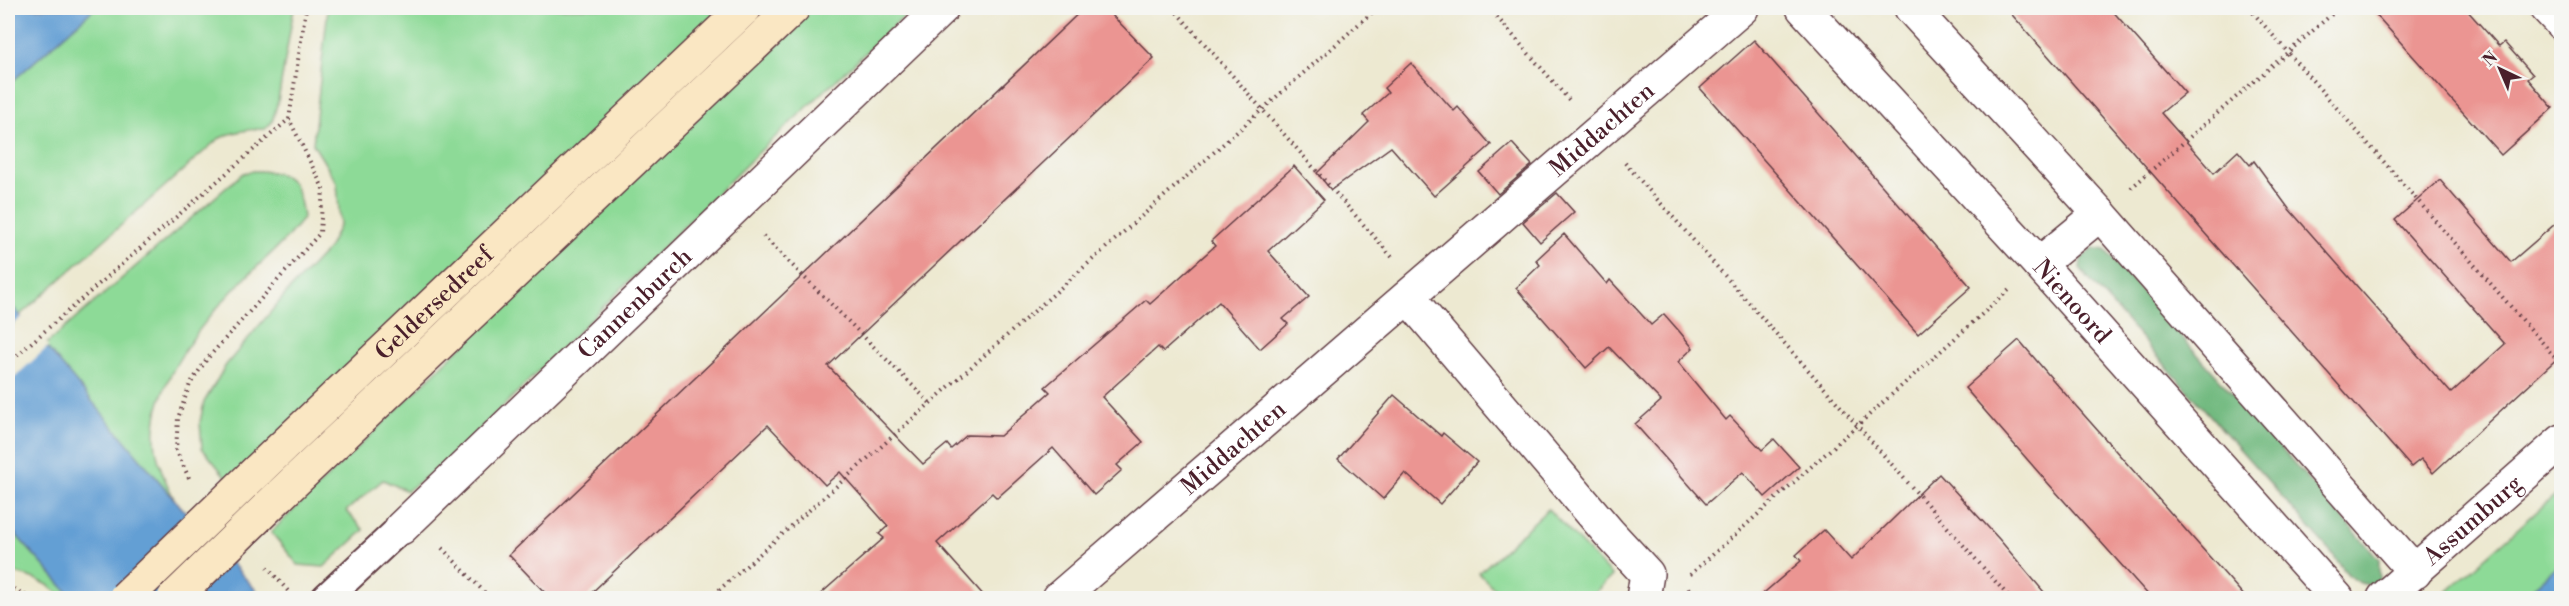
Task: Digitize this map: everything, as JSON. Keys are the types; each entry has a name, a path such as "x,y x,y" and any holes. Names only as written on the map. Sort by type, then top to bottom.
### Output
{"main road":[{"name":"Geldersedreef","path":"125,598 745,8"},
{"name":"Geldersedreef","path":"174,598 793,8"}],"street":[{"name":"Cannenburch","path":"326,598 942,8"},
{"name":"Middachten","path":"1059,598 1742,8"},
{"name":"Nienoord","path":"1803,8 2039,264 2337,598"},
{"path":"1911,8 2100,214 2415,572"},
{"path":"2547,8 2562,24"},
{"path":"2039,264 2100,214"},
{"path":"1413,292 1609,533 1647,574 1643,598"},
{"name":"Assumburg","path":"2384,598 2562,441"}],"path":[{"path":"195,485 188,476 176,450 178,418 190,384 207,359 320,233 323,188 289,119 306,8"},
{"path":"1173,8 1263,110 1413,292"},
{"path":"710,598 1377,8"},
{"path":"1489,8 2010,598"},
{"path":"2249,8 2562,365"},
{"path":"2100,214 2339,8"},
{"path":"8,363 66,310 289,119"},
{"path":"735,207 930,403"},
{"path":"1682,581 2039,264"},
{"path":"407,522 490,598"},
{"path":"264,564 294,598"},
{"path":"8,588 30,598"}],"green space":[{"path":"95,8 294,8 278,101 272,122 265,129 241,131 218,139 19,316 8,301 8,85"},
{"path":"328,8 730,8 229,481 202,448 200,422 204,402 226,365 290,289 328,249 340,224 337,183 313,144"},
{"path":"809,8 913,8 755,156 450,459 407,491 383,480 346,511 364,530 324,567 298,565 271,532"},
{"path":"253,171 276,173 291,181 299,195 303,218 288,237 236,287 206,321 178,361 167,383 159,405 155,427 156,449 163,475 175,500 44,346 243,173"},
{"path":"2092,248 2105,250 2379,559 2379,585 2362,584 2345,572 2331,552 2080,269 2081,259"},
{"path":"2561,490 2561,563 2522,598 2440,598"},
{"path":"1548,509 1612,576 1589,598 1503,598 1479,573"},
{"path":"8,526 73,598 62,595 37,580 8,572"}],"water":[{"path":"8,8 95,8 8,85"},
{"path":"8,301 175,500 263,598 73,598 8,526"},
{"path":"2561,563 2561,598 2522,598"}],"pier":[{"path":"23,316 49,346 8,383 8,329"}],"building":[{"path":"1084,8 1105,8 1154,58 828,366 923,464 947,444 951,449 967,435 1000,436 1050,392 1045,387 1146,300 1150,304 1215,246 1211,241 1294,166 1324,200 1268,251 1309,297 1283,319 1288,324 1260,349 1219,302 1163,352 1158,347 1102,397 1143,442 1117,465 1122,470 1094,495 1053,448 997,498 992,493 937,543 986,598 816,598 884,538 879,534 888,526 840,472 825,485 768,425 586,598 550,598 509,555"},
{"path":"2006,8 2110,8 2185,93 2161,113 2214,173 2238,151 2250,165 2254,161 2289,209 2451,393 2505,344 2395,220 2440,180 2511,262 2562,218 2562,354 2433,473 2421,459 2411,467"},
{"path":"2370,8 2465,8 2499,46 2504,42 2533,75 2528,79 2553,108 2501,155"},
{"path":"1754,40 1971,287 1918,334 1700,88"},
{"path":"1411,63 1454,111 1458,107 1491,145 1434,196 1391,147 1331,190 1317,173 1369,122 1363,115 1388,93 1384,88"},
{"path":"1512,143 1532,165 1498,194 1479,172"},
{"path":"1557,193 1574,212 1540,242 1523,222"},
{"path":"1564,234 1607,284 1610,280 1651,325 1664,314 1679,331 1693,348 1678,362 1726,420 1730,416 1762,450 1774,439 1799,467 1765,497 1743,472 1706,504 1635,424 1661,401 1609,347 1586,368 1516,288 1540,265 1536,260"},
{"path":"2019,340 2246,598 2151,598 2047,482 1965,388"},
{"path":"1394,395 1441,436 1443,433 1477,462 1440,504 1405,473 1383,499 1338,459"},
{"path":"1939,474 2049,598 1758,598 1801,561 1796,555 1824,530 1851,560"}]}
